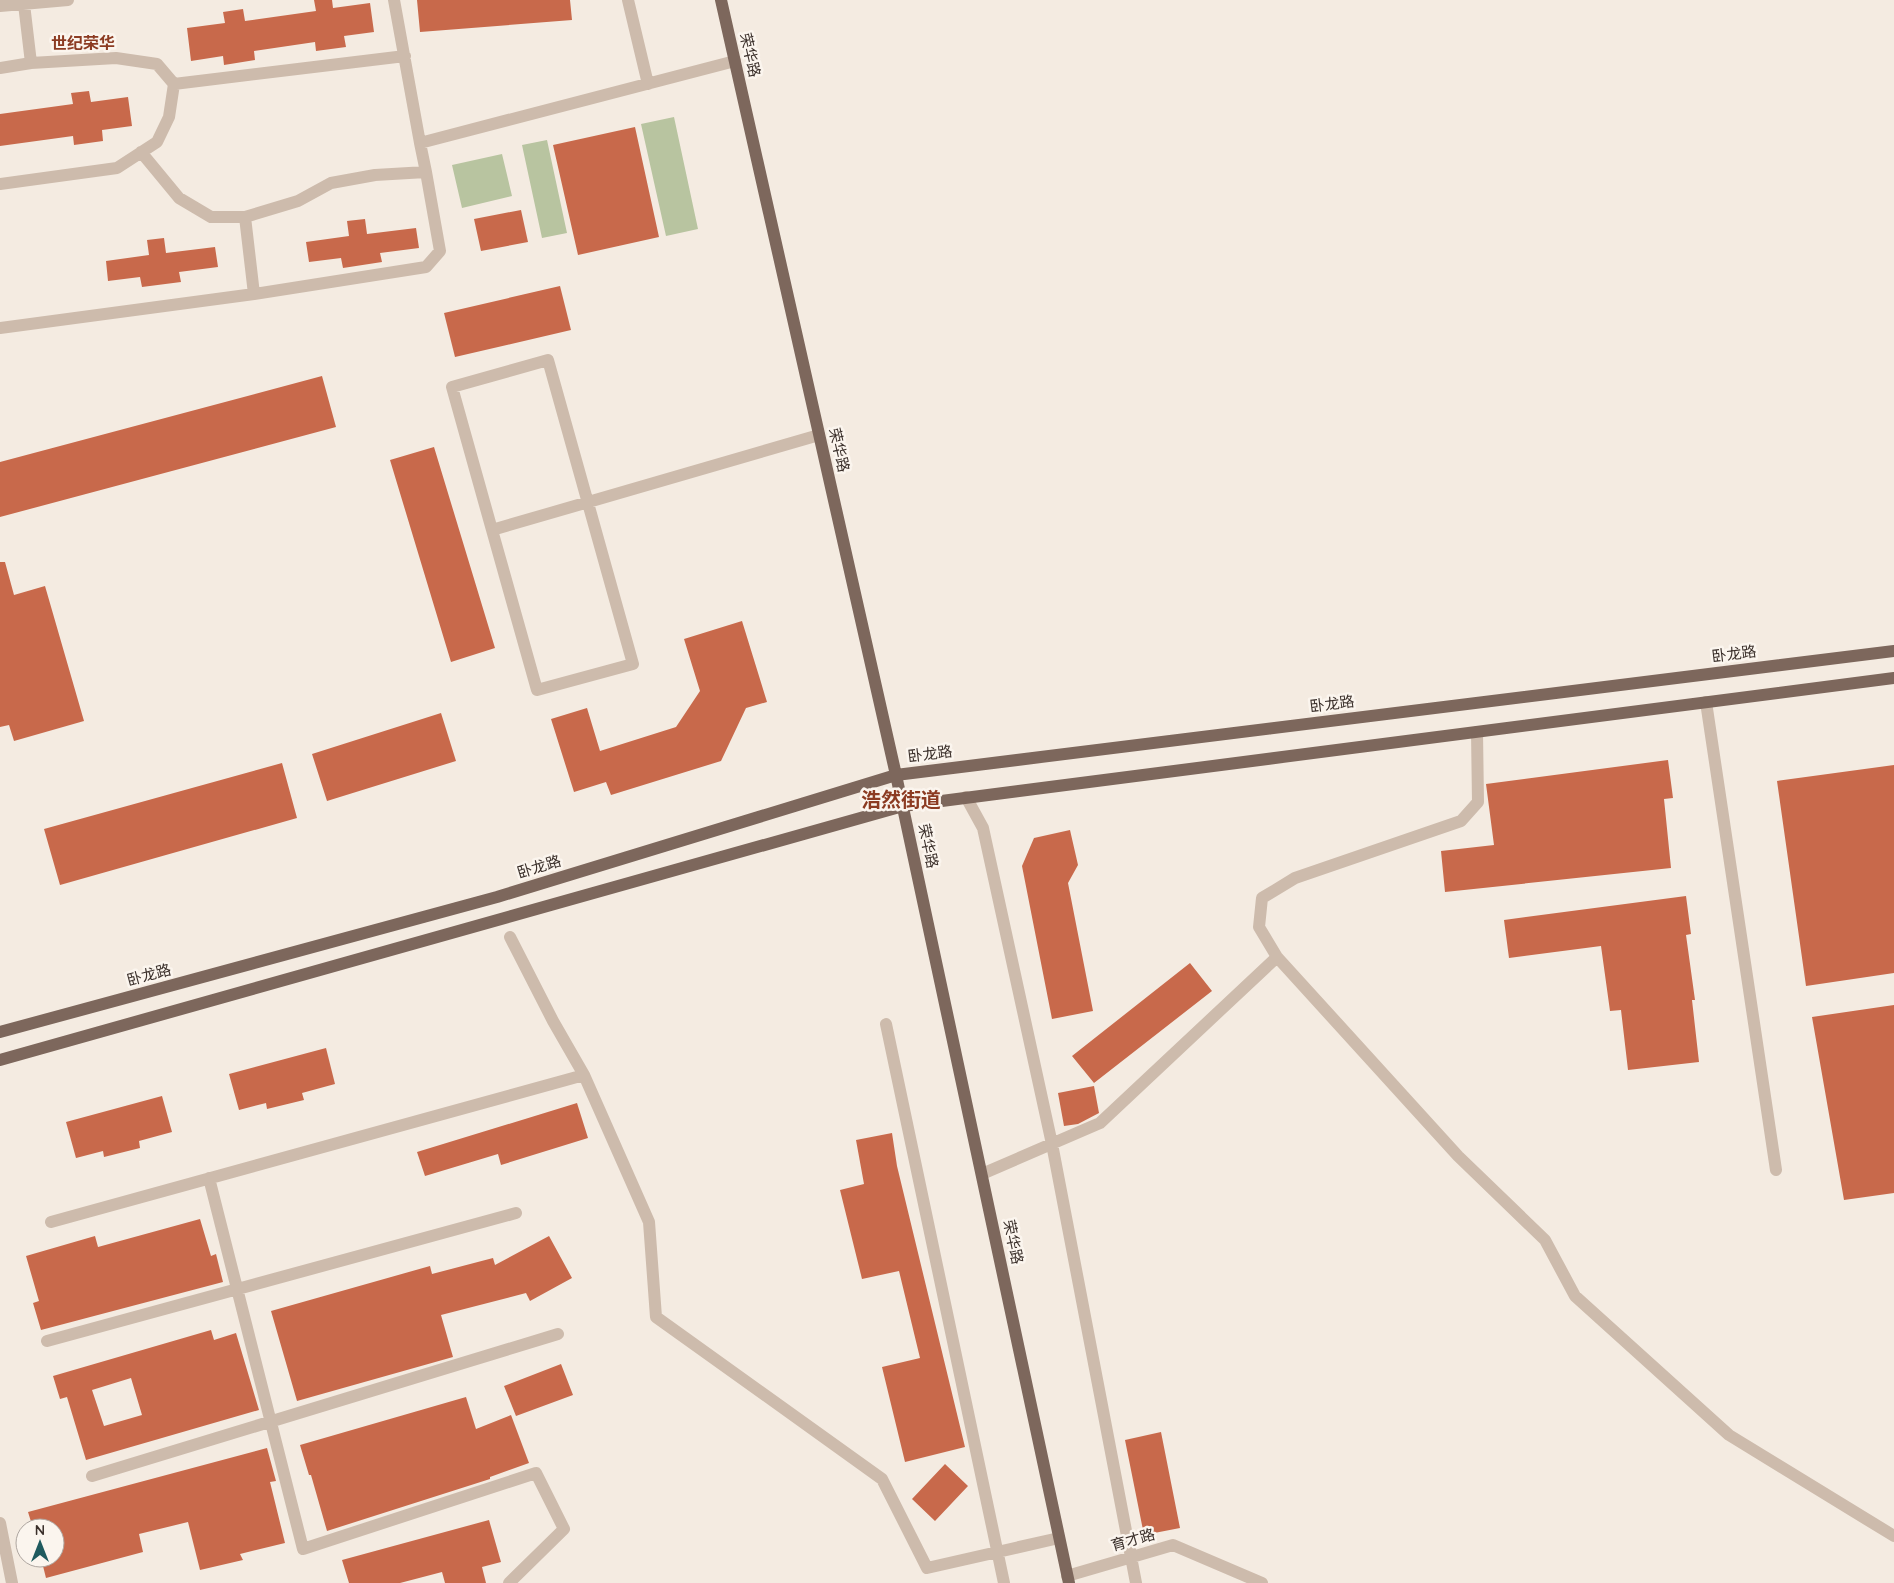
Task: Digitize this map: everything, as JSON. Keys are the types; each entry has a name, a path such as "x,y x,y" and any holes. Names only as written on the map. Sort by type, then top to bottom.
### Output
{"main road":[{"name":"荣华路","path":"721,0 896,774 1068,1579"},
{"name":"卧龙路","path":"0,1032 497,897 896,774 1894,651"},
{"path":"0,1060 903,806 1894,678"}],"street":[{"path":"0,6 68,0"},
{"path":"0,328 254,294 426,267 440,251 394,0"},
{"path":"628,0 648,84"},
{"path":"24,4 31,63"},
{"path":"174,84 405,56"},
{"path":"0,68 31,63 116,58 157,64 174,84 169,117 157,142 116,168 0,184"},
{"path":"420,143 735,61"},
{"path":"141,152 179,198 211,217 245,217 298,201 331,183 375,174 426,172"},
{"path":"245,217 254,294"},
{"path":"548,360 633,664 537,690 492,530 452,387 548,360"},
{"path":"492,530 819,435"},
{"path":"1706,702 1776,1170"},
{"path":"1478,732 1478,802 1461,821 1295,878 1262,898 1259,926 1276,957 1458,1156 1544,1240 1575,1296 1729,1435 1894,1536"},
{"path":"966,797 983,828 1052,1144 1136,1583"},
{"path":"510,937 553,1021 584,1075 649,1222 656,1317 882,1480 927,1568 1059,1538"},
{"path":"982,1174 1100,1123 1276,957"},
{"path":"886,1024 1004,1583"},
{"path":"51,1222 584,1075"},
{"path":"209,1178 303,1549 536,1473 564,1529 509,1583"},
{"path":"47,1341 516,1213"},
{"path":"92,1476 558,1334"},
{"path":"0,1523 12,1583"},
{"name":"育才路","path":"1068,1579 1173,1545 1262,1583"}],"green space":[{"path":"674,117 698,229 666,236 641,124"},
{"path":"547,140 567,233 542,238 522,145"},
{"path":"502,154 512,196 462,208 452,165"}],"building":[{"path":"314,0 332,0 333,8 370,3 374,32 344,36 346,47 316,51 315,42 254,51 255,60 224,65 223,56 191,61 187,28 225,23 223,12 243,9 245,21 316,11"},
{"path":"417,0 570,0 572,20 420,32"},
{"path":"89,91 91,102 128,97 132,126 102,130 103,141 74,145 73,136 0,146 0,114 73,104 71,93"},
{"path":"635,127 659,237 578,255 553,145"},
{"path":"521,210 528,242 481,251 474,219"},
{"path":"365,219 367,234 416,228 419,248 380,253 382,262 343,268 341,258 309,262 306,242 349,236 347,221"},
{"path":"164,238 166,253 215,247 218,267 179,272 181,282 142,287 140,277 108,281 106,261 149,255 147,240"},
{"path":"560,286 571,330 455,357 444,313"},
{"path":"322,376 336,427 0,517 0,462"},
{"path":"434,447 495,648 451,662 390,460"},
{"path":"0,562 5,562 14,595 45,586 84,721 14,741 9,725 0,727"},
{"path":"742,621 767,702 746,708 721,761 611,795 606,782 574,792 551,719 587,708 600,751 676,727 700,691 684,639"},
{"path":"441,713 456,761 327,801 312,754"},
{"path":"1668,760 1673,798 1664,799 1671,868 1445,892 1441,851 1494,845 1486,784"},
{"path":"282,763 297,818 60,885 44,829"},
{"path":"1894,765 1894,973 1806,986 1777,781"},
{"path":"1070,830 1078,865 1068,883 1093,1011 1052,1019 1022,866 1034,838"},
{"path":"1686,896 1691,934 1686,935 1695,1000 1692,1000 1699,1062 1628,1070 1621,1010 1610,1011 1601,946 1509,958 1504,920"},
{"path":"1190,963 1212,991 1094,1083 1072,1056"},
{"path":"1894,1005 1894,1193 1844,1200 1812,1017"},
{"path":"326,1048 335,1084 302,1093 304,1100 267,1109 266,1103 239,1110 229,1074"},
{"path":"1094,1086 1099,1113 1078,1124 1064,1126 1058,1093"},
{"path":"162,1096 172,1132 139,1141 140,1148 104,1157 103,1151 76,1158 66,1122"},
{"path":"577,1103 588,1138 501,1165 498,1154 425,1176 417,1152"},
{"path":"892,1133 897,1166 965,1447 905,1462 882,1367 920,1358 899,1271 862,1279 840,1190 864,1184 856,1140"},
{"path":"200,1219 211,1256 216,1254 223,1282 41,1330 33,1303 39,1301 26,1256 95,1236 98,1247"},
{"path":"549,1236 572,1278 530,1301 526,1293 441,1315 453,1357 297,1401 271,1311 430,1266 432,1274 493,1258 495,1265"},
{"path":"211,1330 214,1340 236,1333 259,1410 86,1460 67,1397 60,1399 53,1376","holes":["131,1378 142,1415 104,1426 92,1390"]},
{"path":"561,1364 573,1395 516,1416 504,1386"},
{"path":"466,1397 476,1429 511,1415 529,1463 490,1477 490,1479 327,1531 311,1475 309,1475 300,1445"},
{"path":"1161,1432 1180,1528 1144,1535 1125,1440"},
{"path":"267,1448 276,1481 270,1482 285,1543 240,1554 243,1560 200,1570 188,1522 139,1534 143,1552 46,1578 44,1568 65,1568 65,1518 30,1518 28,1512"},
{"path":"945,1464 968,1486 935,1521 912,1499"},
{"path":"489,1520 501,1562 482,1567 486,1583 445,1583 442,1572 400,1583 349,1583 342,1560"}],"district":[{"name":"世纪荣华","path":"83,43"},
{"name":"浩然街道","path":"901,800"}]}
